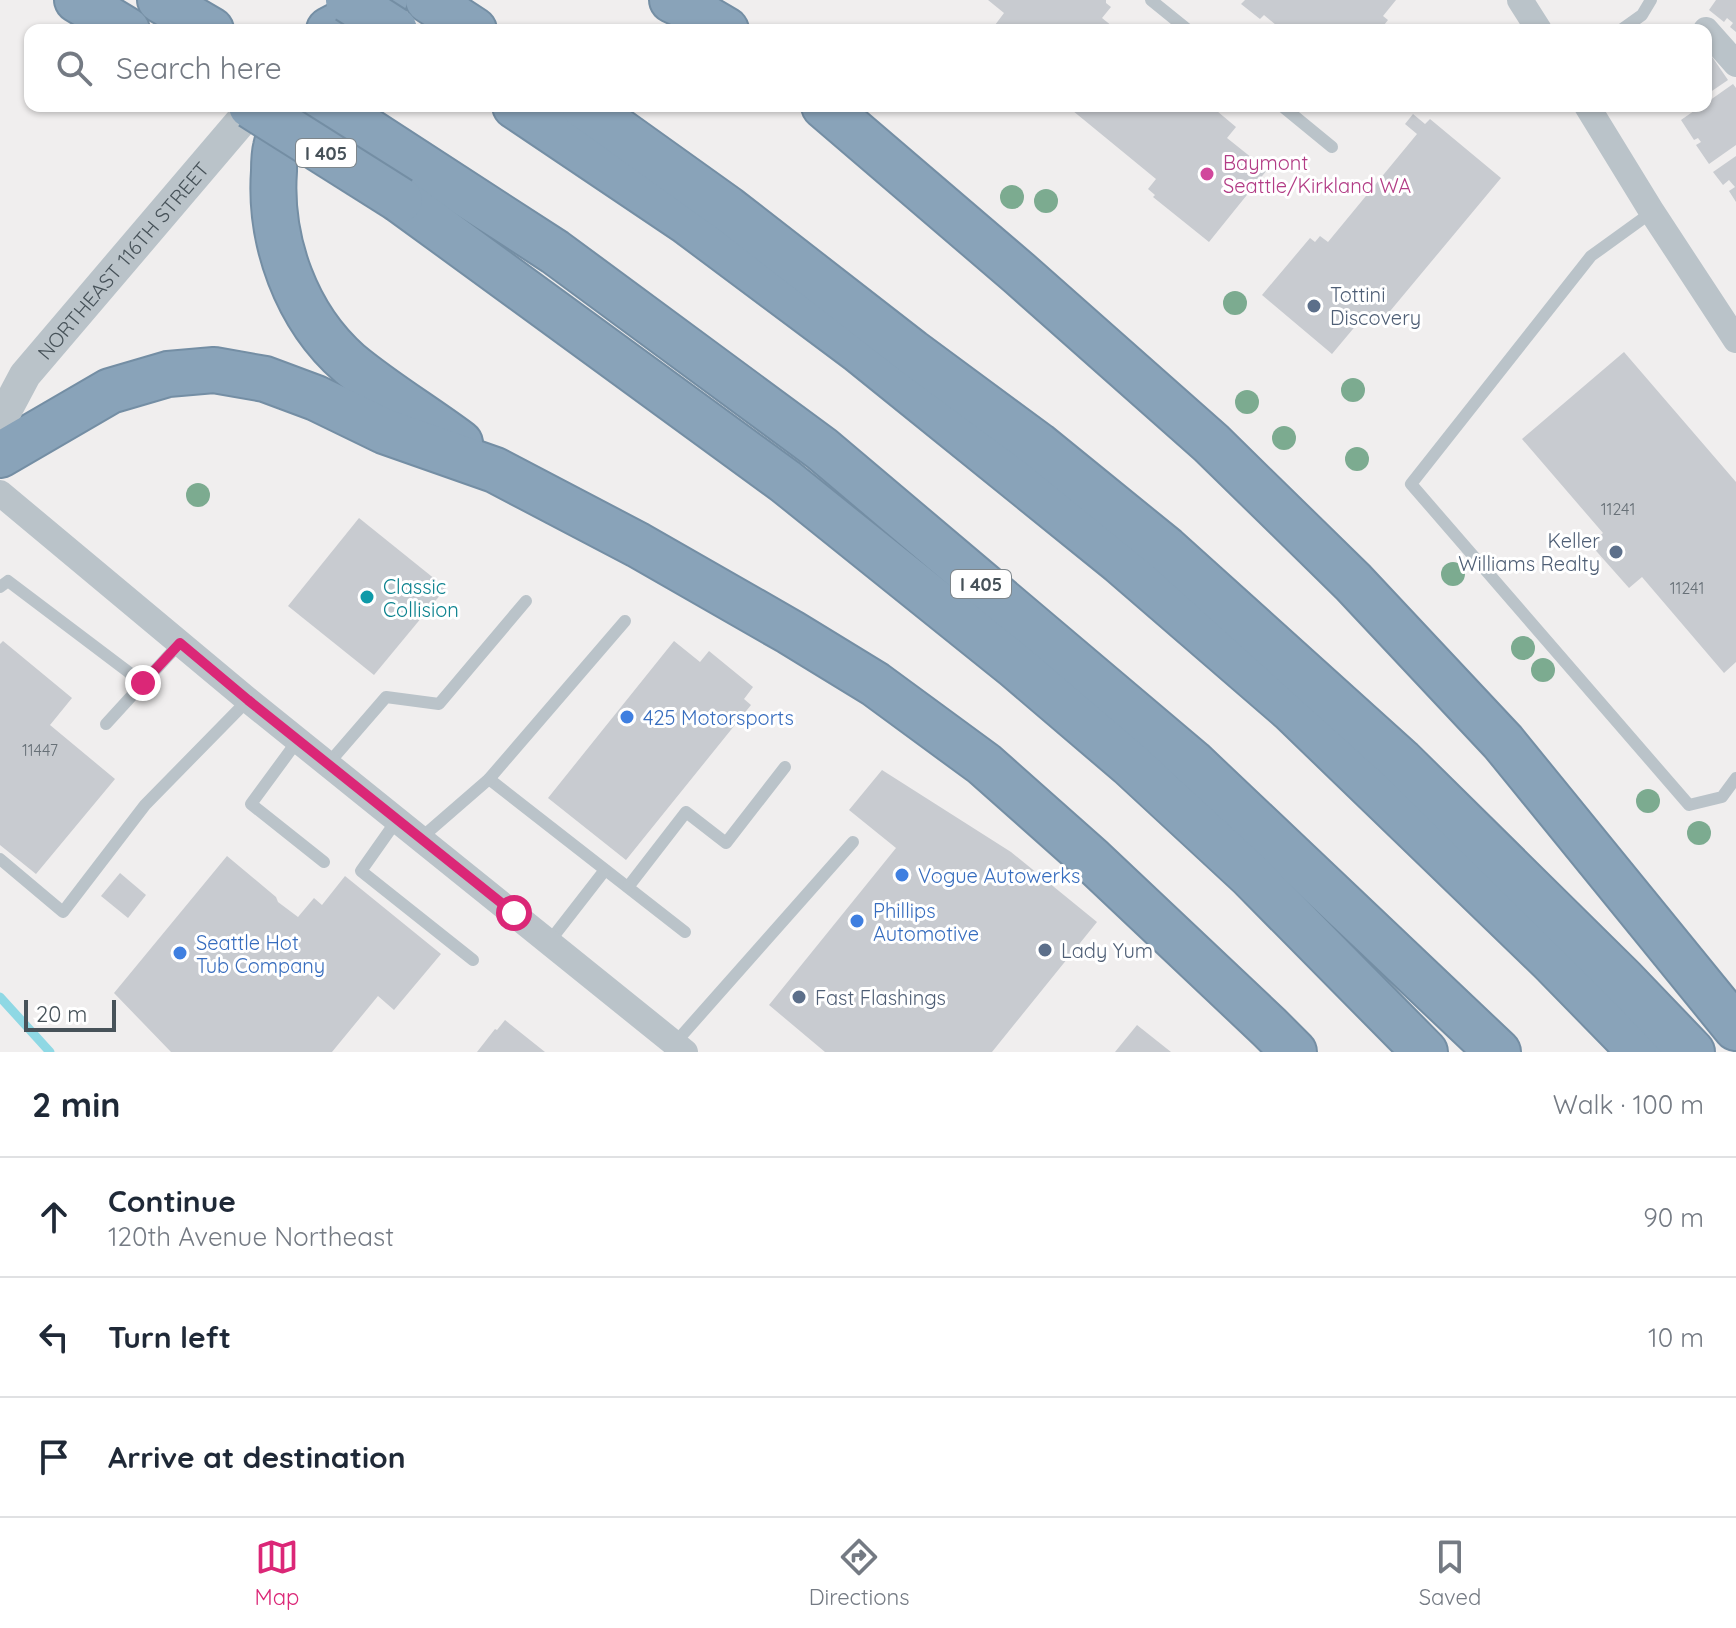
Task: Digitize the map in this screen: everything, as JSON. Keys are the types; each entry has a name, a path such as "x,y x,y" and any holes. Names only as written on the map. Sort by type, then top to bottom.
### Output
{"highway":[{"path":"77,0 117,24"},
{"path":"160,0 202,24"},
{"path":"347,0 385,24"},
{"path":"340,24 385,0"},
{"path":"428,0 465,24"},
{"path":"672,0 716,24"},
{"path":"725,0 745,24"},
{"name":"I 405","path":"264,112 555,252 822,449 1192,762 1498,1052"},
{"path":"288,112 276,147 272,197 287,272 302,303 321,332 348,362 495,470"},
{"name":"I 405","path":"336,112 412,183 1014,665 1130,764 1250,875 1425,1052"},
{"path":"524,112 686,221 860,351 1121,562 1291,709 1541,950 1641,1052"},
{"path":"592,112 728,209 1038,445 1166,549 1401,761 1692,1052"},
{"path":"831,112 1211,443 1353,582 1503,742 1736,1028"},
{"path":"0,455 110,391 168,374 214,370 265,379 316,398 384,431 495,470 638,545 875,684 984,764 1091,859 1294,1052"}],"street":[{"path":"325,24 347,0"},
{"path":"1520,0 1535,24"},
{"path":"1712,37 1736,64"},
{"name":"NORTHEAST 116TH STREET","path":"0,422 25,375 247,112"},
{"path":"1591,112 1736,340"},
{"path":"0,493 248,700 680,1048"}],"lane":[{"path":"1151,0 1181,24"},
{"path":"1629,24 1642,15 1651,0"},
{"path":"1289,112 1332,147"},
{"path":"1652,212 1591,256 1411,484 1689,805 1722,797 1736,778"},
{"path":"0,587 8,581 143,683"},
{"path":"328,764 386,697 439,704 526,601"},
{"path":"421,838 489,779 625,621"},
{"path":"106,724 180,643"},
{"path":"0,859 63,912 145,805 248,700"},
{"path":"298,740 251,804 324,862"},
{"path":"628,887 686,812 726,843 785,767"},
{"path":"489,779 685,932"},
{"path":"397,820 361,871 473,960"},
{"path":"680,1048 853,842"},
{"path":"549,942 605,870"}],"building":[{"path":"988,0 1106,0 1111,7 1102,18 1110,24 996,24 1004,13"},
{"path":"1245,0 1396,0 1383,16 1388,20 1385,24 1275,24 1264,15 1260,19 1241,4"},
{"path":"1716,0 1736,0 1736,32 1727,18 1724,22 1709,10"},
{"path":"1712,57 1728,80 1712,91"},
{"path":"1733,84 1736,88 1736,145 1709,164 1696,145 1701,142 1698,138 1694,140 1681,120 1692,112 1712,112 1712,99"},
{"name":"Baymont Seattle/Kirkland WA","path":"1074,112 1218,112 1236,127 1227,138 1267,170 1209,242 1153,197 1155,195 1148,189 1156,179"},
{"path":"1413,114 1425,124 1430,119 1501,178 1376,328 1363,317 1332,354 1262,295 1310,238 1315,242 1320,236 1328,242 1417,134 1405,124"},
{"path":"1736,156 1736,202 1729,191 1735,187 1729,180 1723,185 1713,172"},
{"path":"1624,352 1736,482 1736,662 1724,673 1642,577 1629,588 1590,544 1603,533 1522,439"},
{"name":"Classic Collision","path":"359,518 446,588 374,675 288,606"},
{"path":"3,641 72,698 50,725 115,779 36,874 0,845 0,644"},
{"path":"674,641 700,662 709,651 753,687 744,699 751,705 626,860 548,798"},
{"path":"882,770 1011,852 1097,922 992,1052 825,1052 769,1005 896,848 849,810"},
{"path":"227,856 298,917 314,898 322,905 345,876 441,954 394,1010 378,996 332,1052 171,1052 114,993"},
{"path":"120,873 146,895 128,918 101,896"},
{"path":"505,1020 545,1052 477,1052"},
{"path":"1137,1025 1171,1052 1115,1052"}],"waterway":[{"path":"0,997 50,1052"}],"place":[{"name":"Baymont Seattle/Kirkland WA","path":"1207,174"},
{"name":"Tottini Discovery","path":"1314,306"},
{"name":"Keller Williams Realty","path":"1616,552"},
{"name":"Classic Collision","path":"367,597"},
{"name":"425 Motorsports","path":"627,717"},
{"name":"Vogue Autowerks","path":"902,875"},
{"name":"Phillips Automotive","path":"857,921"},
{"name":"Lady Yum","path":"1045,950"},
{"name":"Seattle Hot Tub Company","path":"180,953"},
{"name":"Fast Flashings","path":"799,997"}],"route":[{"path":"143,683 180,643 514,913"}]}
